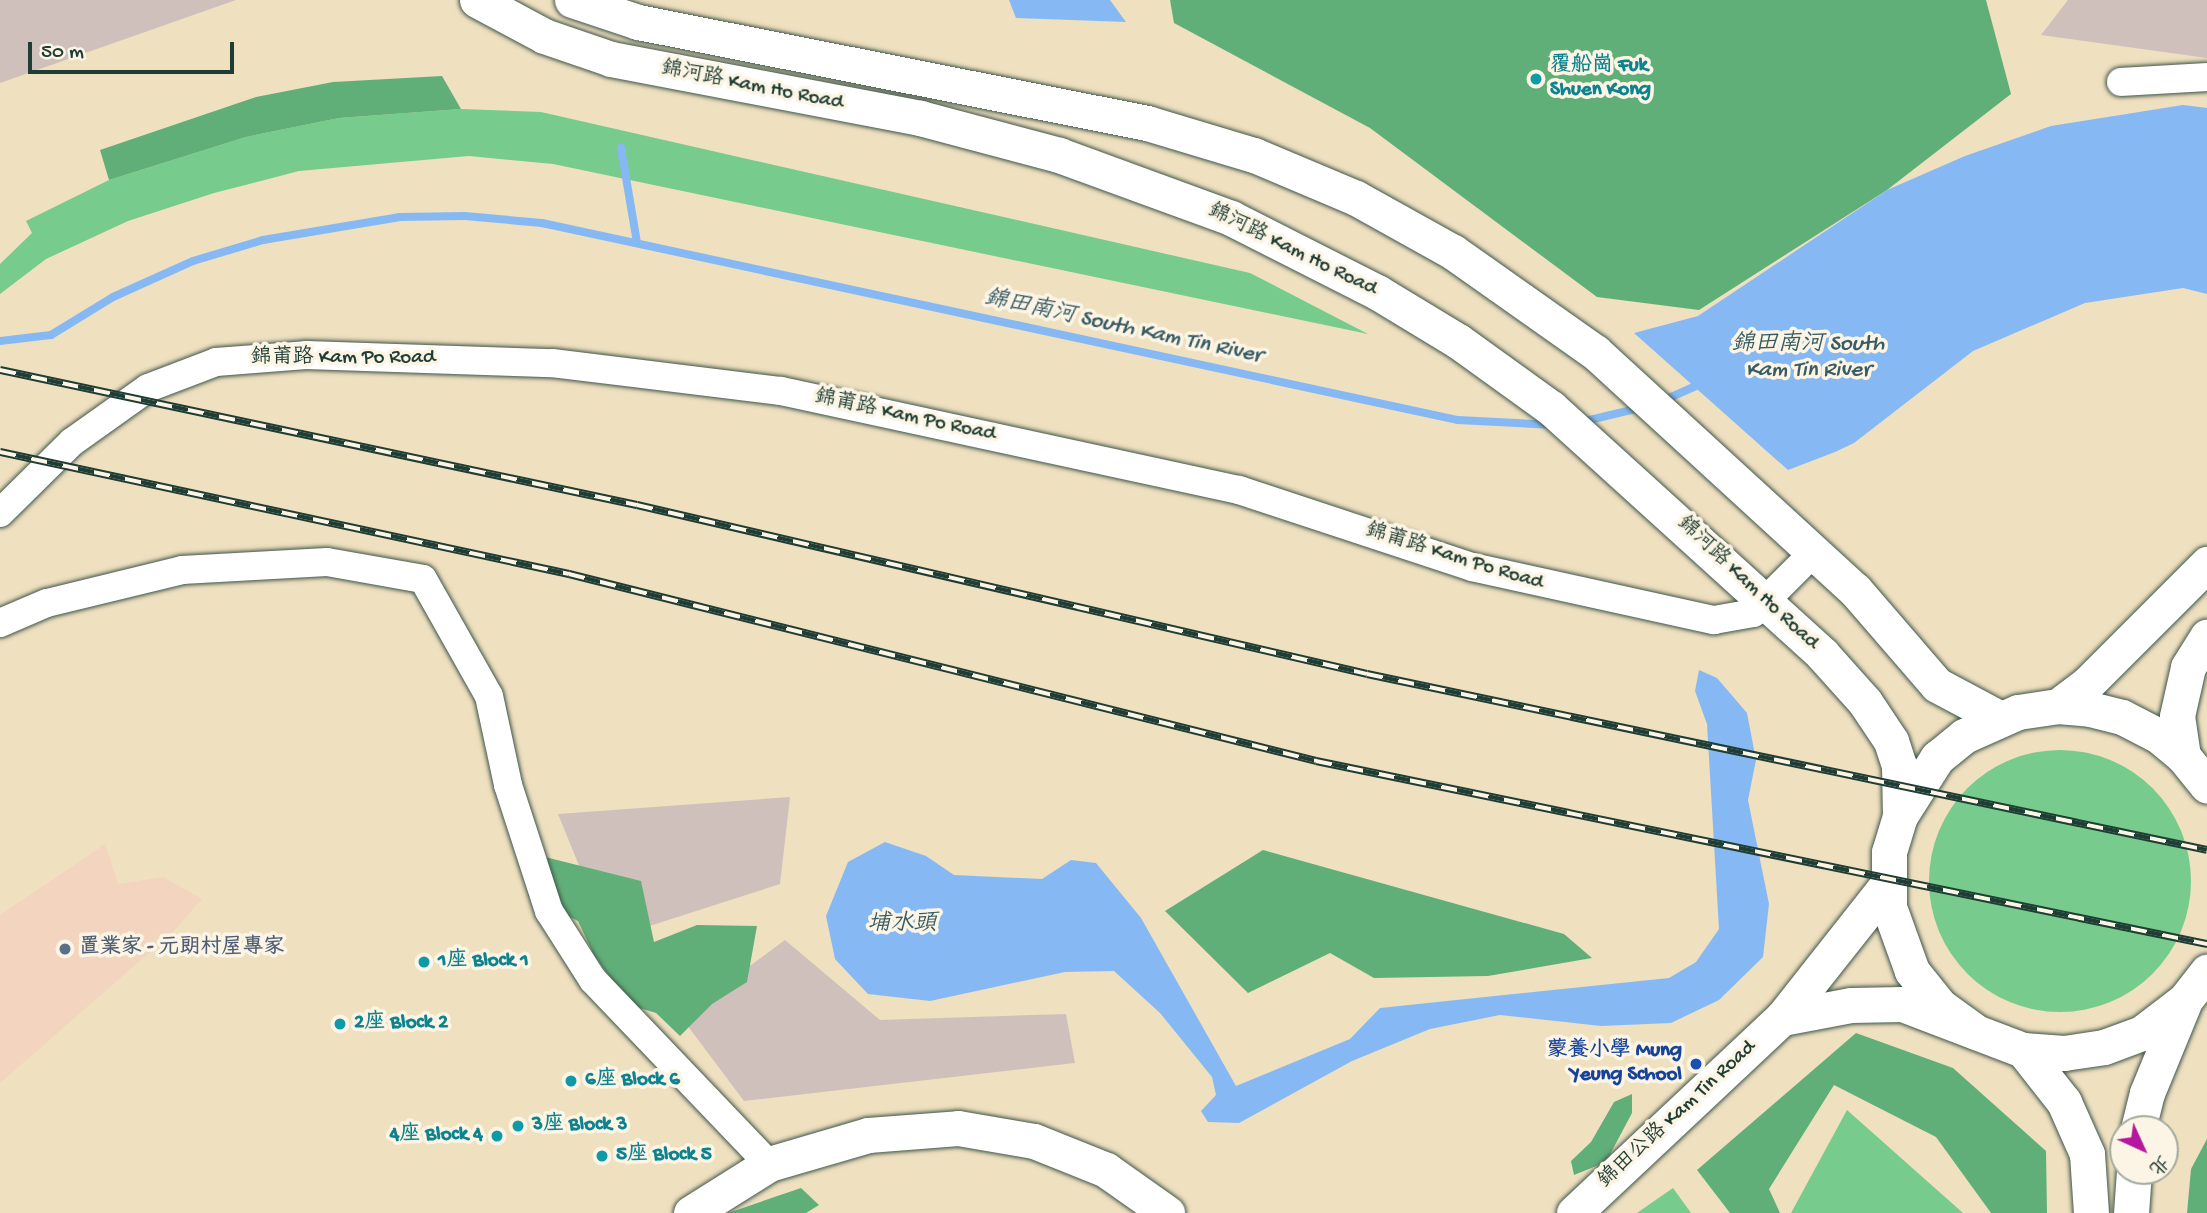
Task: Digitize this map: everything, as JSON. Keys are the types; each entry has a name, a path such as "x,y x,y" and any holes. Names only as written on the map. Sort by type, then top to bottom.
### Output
{"main road":[{"name":"錦河路 Kam Ho Road","path":"477,0 544,36 611,59 920,118 1059,155 1231,218 1331,267 1458,341 1522,386 1705,544 1822,654 1878,720 1899,765 1900,816"},
{"name":"錦河路 Kam Ho Road","path":"572,0 638,22 849,61 1201,137 1356,198 1453,253 1595,352 1815,551 1877,613 1937,685 1998,718"},
{"path":"2058,706 2087,684 2207,564"},
{"path":"2183,756 2177,716 2188,667 2207,637"},
{"path":"1976,1032 1940,1006 1912,971 1894,930 1887,885 1889,852 1900,816 1937,758 1964,736 1998,718 2058,706 2122,717 2159,736 2183,756 2207,786"},
{"name":"錦田公路 Kam Tin Road","path":"1574,1213 1782,1018 1887,885"},
{"path":"1782,1018 1851,1004 1902,1004 2023,1050 2064,1053 2104,1047 2142,1033 2185,1000 2207,972"},
{"path":"2142,1115 2147,1093 2185,1000"},
{"path":"2023,1050 2064,1102 2087,1154 2091,1213"},
{"path":"691,1213 769,1164 868,1135 958,1128 1034,1141 1106,1170 1167,1213"},
{"path":"2131,1213 2133,1185"}],"street":[{"path":"2121,82 2207,77"},
{"name":"錦莆路 Kam Po Road","path":"0,513 72,442 117,406 180,373 216,362 306,355 552,363 781,391 1226,487 1472,568 1585,596 1714,620 1741,618 1766,603 1815,551"},
{"path":"0,623 47,603 182,570 327,562 423,579 489,696 508,785 549,911 593,980 769,1164"}],"shaded area":[{"path":"0,0 236,0 0,83"},
{"path":"2068,0 2207,0 2207,58 2041,35"},
{"path":"790,797 780,884 609,939 558,814"},
{"path":"105,844 118,884 163,877 202,899 173,932 0,1083 0,915"},
{"path":"785,940 880,1020 1066,1014 1075,1063 744,1101 681,1017"}],"green space":[{"path":"1170,0 1986,0 2011,94 1887,190 1699,310 1597,297 1370,128 1174,23"},
{"path":"442,76 461,109 339,118 246,137 109,180 100,150 256,97 333,82"},
{"path":"461,109 541,112 1250,273 1368,334 553,164 469,156 299,171 214,193 128,221 46,259 0,294 0,264 32,233 26,221 109,180 246,137 339,118"},
{"path":"2060,750 2086,753 2110,760 2133,772 2161,798 2181,831 2188,855 2191,881 2188,907 2181,931 2169,954 2143,982 2110,1002 2086,1009 2060,1012 2034,1009 2010,1002 1987,990 1959,964 1939,931 1932,907 1929,881 1932,855 1939,831 1951,808 1977,780 2010,760 2034,753"},
{"path":"1263,850 1564,934 1592,958 1488,976 1374,978 1330,953 1248,993 1165,911"},
{"path":"541,856 641,881 654,942 697,925 757,926 747,982 712,1004 680,1036 656,1013 630,1005 594,955 578,921 528,896"},
{"path":"1856,1033 1953,1068 2046,1151 2047,1213 1991,1213 1936,1137 1834,1085 1769,1189 1780,1213 1730,1213 1697,1170"},
{"path":"1632,1094 1632,1113 1606,1162 1574,1175 1571,1161 1591,1142 1614,1102"},
{"path":"1847,1110 1963,1213 1791,1213"},
{"path":"2207,1139 2207,1213 2187,1213 2191,1169"},
{"path":"801,1188 819,1205 806,1213 728,1213"},
{"path":"1673,1188 1691,1213 1637,1213"}],"water":[{"path":"1009,0 1110,0 1126,22 1016,18"},
{"name":"錦田南河 South Kam Tin River","path":"2183,105 2207,108 2207,294 2183,288 2085,303 1973,351 1854,443 1835,452 1788,470 1634,333 1698,316 1887,190 1965,156 2051,126"},
{"name":"埔水頭","path":"1699,670 1717,678 1747,713 1756,760 1748,800 1769,904 1763,957 1719,1000 1671,1023 1601,1026 1500,1015 1430,1029 1352,1061 1239,1123 1208,1122 1201,1111 1216,1095 1212,1077 1160,1013 1114,971 1065,972 930,1001 868,994 835,959 826,916 848,862 885,842 926,856 954,875 1042,879 1071,860 1096,863 1141,918 1236,1086 1350,1039 1380,1008 1669,978 1696,962 1719,929 1707,724 1695,691"}],"waterway":[{"path":"621,148 637,243"},
{"name":"錦田南河 South Kam Tin River","path":"0,341 51,335 113,297 193,261 263,240 400,217 465,216 542,223 1458,420 1554,425"},
{"name":"錦田南河 South Kam Tin River","path":"1662,401 1705,382"},
{"name":"錦田南河 South Kam Tin River","path":"1581,422 1640,408"}],"railway":[{"path":"0,370 637,505 1367,674 2207,850"},
{"path":"0,452 569,574 1316,761 2207,944"}],"place":[{"name":"覆船崗 Fuk Shuen Kong","path":"1536,79"},
{"name":"置業家 - 元朗村屋專家","path":"65,949"},
{"name":"1座 Block 1","path":"424,962"},
{"name":"2座 Block 2","path":"340,1024"},
{"name":"蒙養小學 Mung Yeung School","path":"1696,1064"},
{"name":"6座 Block 6","path":"571,1081"},
{"name":"3座 Block 3","path":"518,1126"},
{"name":"4座 Block 4","path":"497,1136"},
{"name":"5座 Block 5","path":"602,1156"}]}
